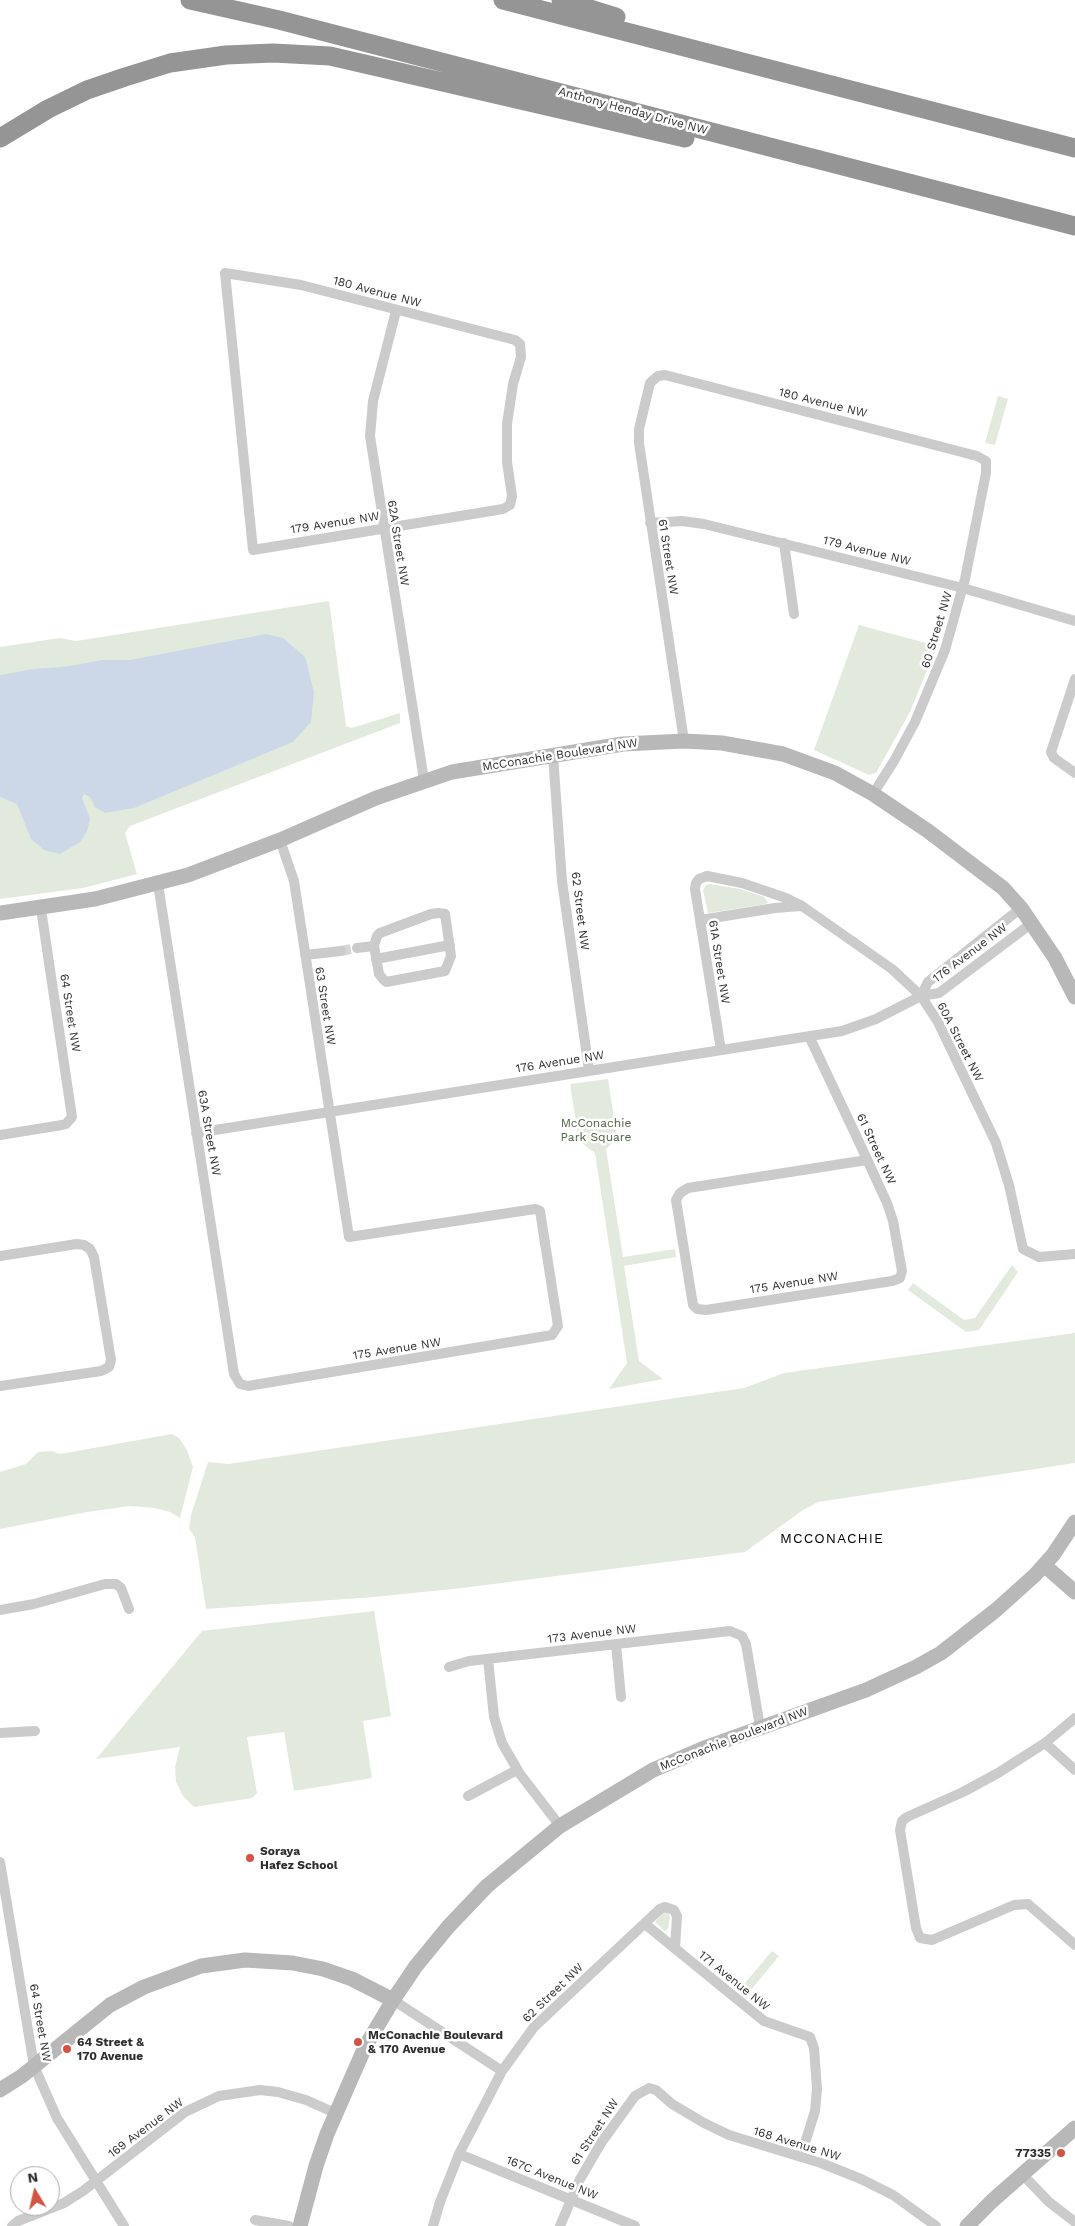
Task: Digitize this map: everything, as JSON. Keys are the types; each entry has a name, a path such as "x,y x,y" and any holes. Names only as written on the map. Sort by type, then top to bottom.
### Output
{"highway":[{"name":"Anthony Henday Drive NW","path":"190,0 279,20 1075,226"},
{"path":"503,0 1075,148"},
{"path":"560,0 684,39 732,60"},
{"path":"0,138 48,109 88,90 170,63 226,55 273,52 330,56 754,154 808,157"}],"street":[{"name":"180 Avenue NW","path":"253,550 225,273 301,285 396,311 515,340 520,344 520,357 513,384 507,424 507,462 512,496 510,505"},
{"name":"62A Street NW","path":"396,311 373,401 370,423 372,457 424,780"},
{"name":"180 Avenue NW","path":"653,379 665,376 977,456 986,461"},
{"name":"61 Street NW","path":"653,379 642,414 638,442 684,741"},
{"name":"60 Street NW","path":"873,794 894,761 932,684 945,650 963,588 986,473 986,461"},
{"name":"179 Avenue NW","path":"253,550 503,509 510,505"},
{"name":"179 Avenue NW","path":"650,523 682,521 784,543 963,588 1075,621"},
{"path":"784,543 794,614"},
{"path":"1075,679 1051,752 1054,758 1075,772"},
{"name":"McConachie Boulevard NW","path":"0,914 95,899 158,884 221,864 376,798 452,772 623,744 684,741 722,744 783,754 834,773 873,794 971,862 1003,888 1021,908 1056,958 1075,997"},
{"name":"62 Street NW","path":"553,755 562,881 588,1070"},
{"name":"63 Street NW","path":"280,840 294,881 349,1236 535,1209 540,1211 558,1326 556,1331"},
{"name":"60A Street NW","path":"700,879 707,876 742,882 802,906 892,969 921,996 938,1022 996,1143 1009,1185 1024,1249 1032,1255 1047,1258 1075,1254"},
{"name":"61A Street NW","path":"700,879 696,884 696,888 721,1050"},
{"name":"63A Street NW","path":"158,884 234,1374 240,1384"},
{"path":"700,920 775,908 802,906"},
{"name":"176 Avenue NW","path":"921,996 928,982 1021,908"},
{"name":"64 Street NW","path":"0,1135 62,1125 70,1120 72,1110 41,909"},
{"path":"431,914 445,914 450,945 452,956 445,971 386,982 379,974 374,941 380,933 431,914"},
{"name":"176 Avenue NW","path":"196,1133 842,1031 862,1024 921,996 939,993 1032,923"},
{"path":"376,959 450,945"},
{"path":"356,948 374,946"},
{"path":"305,955 341,951"},
{"name":"61 Street NW","path":"809,1036 887,1203 902,1271 900,1278"},
{"name":"175 Avenue NW","path":"867,1160 688,1188 680,1193 676,1200 693,1305 697,1309 706,1310 892,1281 900,1278"},
{"path":"0,1256 77,1244 84,1245 90,1249 94,1257 111,1360 109,1366 101,1371 0,1386"},
{"name":"175 Avenue NW","path":"240,1384 248,1386 545,1338 556,1331"},
{"name":"McConachie Boulevard NW","path":"300,2226 316,2166 335,2113 366,2047 393,2000 430,1948 468,1906 511,1864 560,1826 653,1770 760,1727 866,1690 924,1662 948,1648 990,1616 1044,1565 1075,1522"},
{"path":"1044,1565 1075,1592"},
{"path":"0,1610 34,1604 105,1584 116,1584 121,1588 129,1609"},
{"name":"173 Avenue NW","path":"449,1667 488,1658 724,1631 738,1632 746,1644 760,1727"},
{"path":"616,1644 621,1697"},
{"path":"488,1658 496,1724 502,1743 517,1770 560,1826"},
{"path":"1075,1718 1023,1758 963,1792 907,1817 902,1821 900,1830 916,1928 920,1938 932,1940 1014,1905 1028,1904 1075,1944"},
{"path":"0,1733 35,1731"},
{"path":"1044,1743 1075,1770"},
{"path":"468,1796 517,1770"},
{"name":"64 Street NW","path":"0,1862 34,2066 57,2118 124,2226"},
{"name":"62 Street NW","path":"433,2226 440,2202 459,2154 502,2071 534,2027 645,1924 666,1907 674,1910 677,1916 675,1949"},
{"name":"171 Avenue NW","path":"645,1924 764,2021 810,2037 814,2048 817,2089 815,2111 801,2156"},
{"path":"0,2090 34,2066 102,2010 124,1996 182,1972 222,1962 268,1960 318,1968 352,1979 393,2000 502,2071"},
{"name":"61 Street NW","path":"560,2226 570,2199 601,2143 628,2104 635,2096 649,2088"},
{"name":"168 Avenue NW","path":"649,2088 656,2090 686,2113 716,2130 768,2148 801,2156 877,2187 892,2195 936,2226"},
{"name":"169 Avenue NW","path":"12,2226 18,2221 64,2203 97,2182 185,2112 219,2096 260,2090 278,2092 306,2100 335,2113"},
{"path":"967,2226 1075,2128"},
{"name":"167C Avenue NW","path":"459,2154 635,2226"},
{"path":"1022,2175 1049,2202 1075,2222"},
{"path":"255,2220 289,2226"}],"green space":[{"path":"998,396 1008,399 995,445 985,443"},
{"path":"329,601 346,726 352,728 400,713 400,723 130,826 125,833 137,874 83,888 0,899 0,647 60,638 76,641"},
{"path":"859,625 937,646 910,712 876,773 869,775 814,750"},
{"path":"706,885 740,889 764,897 768,902 766,904 708,913 703,890"},
{"name":"McConachie Park Square","path":"608,1079 617,1138 606,1149 623,1257 675,1249 676,1257 624,1266 639,1361 663,1379 609,1389 627,1363 595,1153 579,1141 570,1084"},
{"path":"1012,1265 1018,1272 979,1330 966,1332 908,1290 913,1283 964,1320 975,1318"},
{"path":"1075,1333 1075,1463 818,1502 803,1510 745,1552 462,1588 374,1597 206,1609 195,1537 189,1529 191,1515 208,1462 228,1464 744,1388 784,1373"},
{"path":"172,1434 179,1438 187,1450 193,1467 180,1518 170,1512 154,1508 130,1506 87,1512 0,1529 0,1472 26,1464 38,1452 52,1451 60,1454"},
{"path":"374,1611 391,1716 363,1721 372,1778 294,1791 284,1732 247,1737 257,1793 252,1798 194,1807 183,1796 176,1782 175,1767 180,1747 96,1759 202,1631"},
{"path":"663,1912 668,1912 670,1917 668,1929 665,1931 655,1922"},
{"path":"772,1951 779,1956 746,1996 739,1990"}],"water":[{"path":"266,634 283,638 305,657 314,692 311,722 293,742 134,808 105,813 95,807 90,797 84,794 82,798 90,819 87,831 80,842 60,854 44,850 31,839 17,804 0,797 0,675 102,660 130,660"}],"tunnel":[{"path":"341,951 357,948"}],"place":[{"name":"Soraya Hafez School","path":"250,1858"},
{"name":"McConachie Boulevard & 170 Avenue","path":"358,2042"},
{"name":"64 Street & 170 Avenue","path":"67,2049"},
{"name":"77335","path":"1061,2153"}],"district":[{"name":"MCCONACHIE","path":"832,1539"}]}
